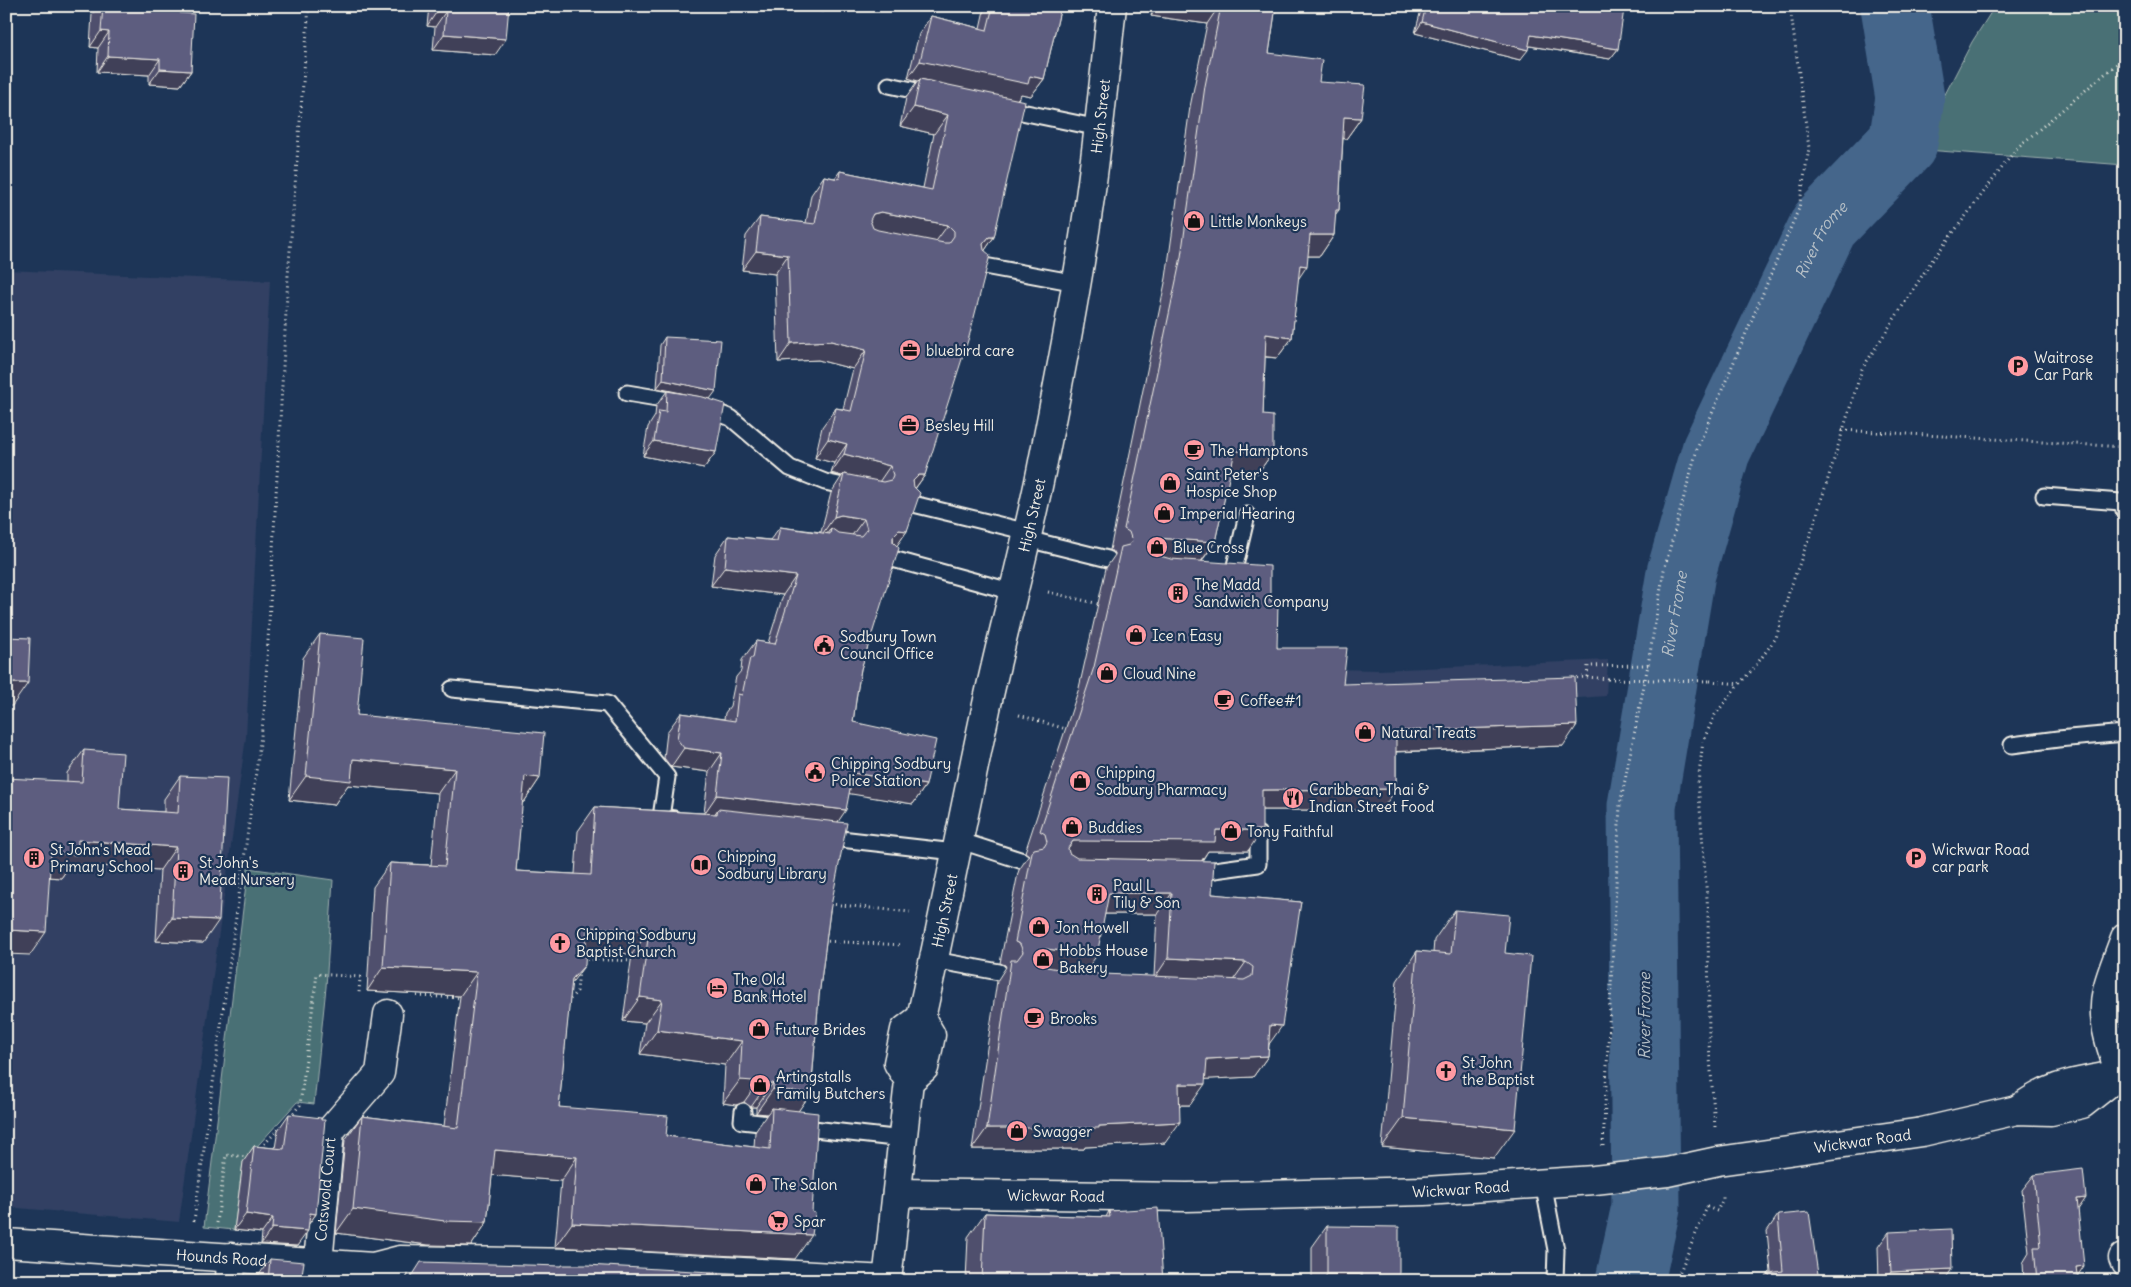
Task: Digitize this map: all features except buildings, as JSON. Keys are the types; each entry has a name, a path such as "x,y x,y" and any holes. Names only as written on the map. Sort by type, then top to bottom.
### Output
{"main road":[{"name":"High Street","path":"887,1280 908,1081 924,1068 931,1035 921,1018 987,705 1027,536 1077,283 1091,195 1112,6"},
{"path":"2123,1068 2109,1042 2105,1016 2107,991 2125,938"},
{"name":"Cotswold Court","path":"318,1263 330,1130 380,1073 388,1014"},
{"name":"Wickwar Road","path":"897,1193 1187,1197 1424,1192 1596,1180 1667,1172 1718,1161 1922,1132 2017,1110 2038,1095 2063,1084 2123,1068"},
{"name":"Hounds Road","path":"6,1243 216,1262 318,1263 399,1270 578,1263 887,1280"}],"lane":[{"path":"889,85 946,97"},
{"path":"984,105 1098,128"},
{"path":"979,265 1077,283"},
{"path":"627,393 674,400 708,408 731,418 790,468 825,482 870,492"},
{"path":"2044,496 2123,506"},
{"path":"909,502 1108,559"},
{"path":"1205,573 1233,574 1247,515"},
{"path":"889,558 1015,588"},
{"path":"452,689 607,704 667,777 661,817 687,821"},
{"path":"2012,745 2058,738 2125,733"},
{"path":"1176,873 1195,873 1258,864 1258,834"},
{"path":"810,836 956,846 1023,861"},
{"path":"936,954 999,972"},
{"path":"743,1111 742,1121 903,1139"},
{"path":"1543,1183 1556,1250 1555,1281"}],"path":[{"path":"216,1262 264,714 288,276 309,6"},
{"path":"1596,1180 1593,1153 1603,1153 1620,804 1648,665 1664,570 1697,449 1800,208 1809,148 1790,6"},
{"path":"1676,1281 1707,1207 1717,1212 1723,1199 1718,1161 1709,1044 1708,911 1698,783 1703,741 1715,714 1754,668 1776,638 1789,592 1813,527 1862,369 1921,277 2016,148 2125,57"},
{"path":"1842,430 2125,447"},
{"path":"1015,588 1099,604"},
{"path":"1587,677 1588,666 1648,665"},
{"path":"1568,678 1710,681 1739,684"},
{"path":"987,705 1066,730"},
{"path":"820,903 943,915"},
{"path":"814,941 936,954"},
{"path":"558,1003 568,1004 577,991 580,961 584,957 642,961"},
{"path":"288,1118 300,1105 317,974 360,977 359,993 369,993"},
{"path":"408,995 468,998"},
{"path":"258,1151 282,1125"},
{"path":"216,1262 226,1155 252,1157"}],"shaded area":[{"path":"6,270 270,281 246,737 179,1222 6,1207"},
{"path":"1608,660 1606,696 1111,733 1332,669 1378,670"}],"green space":[{"path":"1995,6 2125,6 2125,165 1926,150 1938,108 1972,42"},
{"path":"248,868 333,880 326,987 314,1104 297,1102 243,1162 234,1230 204,1227"}],"waterway":[{"name":"River Frome","path":"1630,1281 1646,1207 1642,806 1681,573 1716,451 1824,225 1903,143 1910,98 1895,6"}],"place":[{"name":"Little Monkeys","path":"1194,221"},
{"name":"bluebird care","path":"910,350"},
{"name":"Waitrose Car Park","path":"2018,366"},
{"name":"Besley Hill","path":"909,425"},
{"name":"The Hamptons","path":"1194,450"},
{"name":"Saint Peter's Hospice Shop","path":"1170,483"},
{"name":"Imperial Hearing","path":"1164,513"},
{"name":"Blue Cross","path":"1157,547"},
{"name":"The Madd Sandwich Company","path":"1178,593"},
{"name":"Ice n Easy","path":"1136,635"},
{"name":"Sodbury Town Council Office","path":"824,645"},
{"name":"Cloud Nine","path":"1107,673"},
{"name":"Coffee#1","path":"1224,700"},
{"name":"Natural Treats","path":"1365,732"},
{"name":"Chipping Sodbury Police Station","path":"815,772"},
{"name":"Chipping Sodbury Pharmacy","path":"1080,781"},
{"name":"Caribbean, Thai & Indian Street Food","path":"1293,798"},
{"name":"Buddies","path":"1072,827"},
{"name":"Tony Faithful","path":"1231,831"},
{"name":"St John's Mead Primary School","path":"34,858"},
{"name":"Wickwar Road car park","path":"1916,858"},
{"name":"Chipping Sodbury Library","path":"701,865"},
{"name":"St John's Mead Nursery","path":"183,871"},
{"name":"Paul L Tily & Son","path":"1097,894"},
{"name":"Jon Howell","path":"1039,927"},
{"name":"Chipping Sodbury Baptist Church","path":"560,943"},
{"name":"Hobbs House Bakery","path":"1043,959"},
{"name":"The Old Bank Hotel","path":"717,988"},
{"name":"Brooks","path":"1034,1018"},
{"name":"Future Brides","path":"759,1029"},
{"name":"St John the Baptist","path":"1446,1071"},
{"name":"Artingstalls Family Butchers","path":"760,1085"},
{"name":"Swagger","path":"1017,1131"},
{"name":"The Salon","path":"756,1184"},
{"name":"Spar","path":"778,1221"}]}
